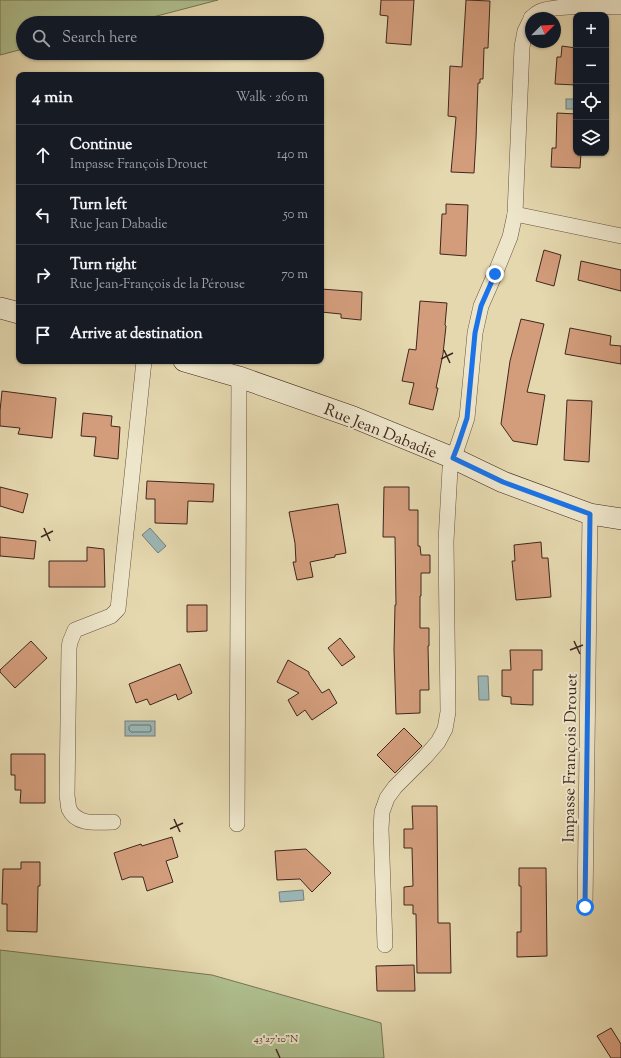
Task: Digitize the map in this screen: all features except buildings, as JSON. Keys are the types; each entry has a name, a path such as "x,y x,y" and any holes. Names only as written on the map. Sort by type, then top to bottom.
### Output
{"street":[{"path":"539,12 564,7 621,7"},
{"path":"385,945 381,829 382,812 387,798 395,787 438,742 445,729 448,712 446,541 450,469 467,418 475,333 481,306 510,237 515,214 522,47 525,31"},
{"path":"515,214 621,236"},
{"path":"0,308 16,312"},
{"path":"113,822 82,821 69,809 67,796 69,648 75,630 110,616 118,609 144,364"},
{"name":"Rue Jean Dabadie","path":"194,364 239,377 353,417 453,458 503,482 590,514 621,519"},
{"path":"237,824 239,377"},
{"name":"Impasse François Drouet","path":"585,907 590,514"}],"green space":[{"path":"0,0 218,0 157,16 16,16 16,51 0,55"},
{"path":"0,950 212,975 381,1023 384,1058 0,1058"}],"water":[{"path":"566,99 573,99 573,109 566,109"},
{"path":"150,528 166,546 158,553 142,535"},
{"path":"478,676 488,676 489,700 479,700"},
{"path":"125,721 155,721 155,736 125,736"},
{"path":"303,890 304,900 280,902 279,892"}],"route":[{"path":"495,274 481,306 475,333 467,418 453,458 503,482 590,514 585,907"}]}
